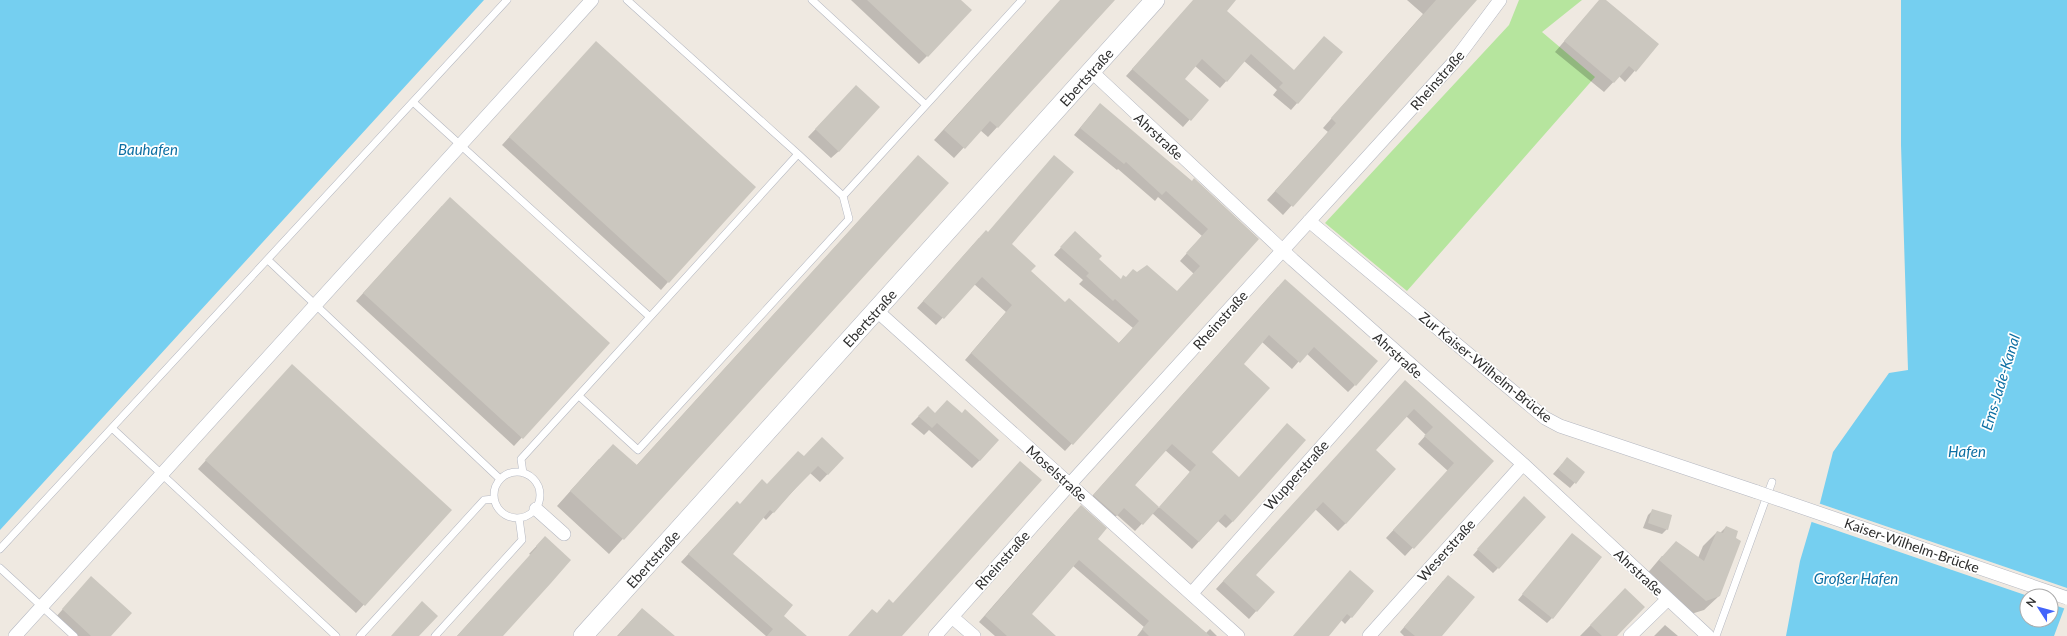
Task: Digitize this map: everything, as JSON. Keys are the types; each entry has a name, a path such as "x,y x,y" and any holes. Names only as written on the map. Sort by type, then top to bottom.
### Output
{"street":[{"path":"15,636 592,0"},
{"name":"Ebertstraße","path":"583,636 1155,0"},
{"name":"Rheinstraße","path":"935,636 1070,484 1453,63 1500,0"},
{"name":"Ahrstraße","path":"1090,71 1283,251 1523,464 1708,636"},
{"name":"Zur Kaiser-Wilhelm-Brücke","path":"1309,221 1545,418 1560,426 1757,492"},
{"name":"Moselstraße","path":"876,310 1238,636"},
{"name":"Wupperstraße","path":"1192,593 1401,357"},
{"name":"Weserstraße","path":"1369,636 1523,464"},
{"name":"Kaiser-Wilhelm-Brücke","path":"1757,492 2067,598"},
{"path":"536,509 564,534"},
{"path":"1630,636 1668,599"},
{"path":"952,617 974,636"}],"lane":[{"path":"0,549 507,0"},
{"path":"579,396 638,450 849,219 843,196 627,0"},
{"path":"812,0 926,105"},
{"path":"843,196 1020,1"},
{"path":"413,102 650,317"},
{"path":"523,473 521,459 798,154"},
{"path":"268,260 500,479"},
{"path":"112,428 336,636"},
{"path":"511,473 523,473 530,476 539,488 540,495 536,509 525,517 519,518 506,515 496,506 494,499 495,488 500,479 511,473"},
{"path":"1716,636 1772,482"},
{"path":"360,636 484,500 494,499"},
{"path":"434,636 522,540 519,518"},
{"path":"0,568 74,636"}],"green space":[{"path":"1519,0 1582,0 1542,32 1595,77 1407,291 1325,223 1509,25"}],"water":[{"name":"Bauhafen","path":"0,0 484,0 0,530"},
{"name":"Hafen","path":"1901,0 2067,0 2067,601 2059,623 2059,588 2019,588 2019,628 2057,628 2054,636 1786,636 1800,561 1813,517 1820,503 1833,452 1889,373 1908,370 1901,145"}],"pier":[{"path":"1818,503 2067,588 2066,609 2059,607 2059,588 2019,588 2019,593 1809,521"}],"building":[{"path":"867,0 961,0 972,10 928,57"},
{"path":"1060,0 1115,0 998,128 990,121 965,149 944,130"},
{"path":"1193,0 1236,0 1227,11 1294,70 1324,36 1343,52 1298,104 1279,87 1283,83 1251,54 1227,82 1202,59 1185,79 1209,100 1191,121 1132,69"},
{"path":"1436,0 1477,0 1293,207 1275,191 1336,123 1331,118"},
{"path":"1599,0 1606,0 1659,44 1636,72 1629,66 1614,83 1564,41"},
{"path":"596,41 756,187 669,283 509,137"},
{"path":"856,85 880,107 839,152 815,129"},
{"path":"1100,103 1192,181 1194,178 1259,239 1073,445 971,353 1012,305 982,277 944,319 923,301 986,230 988,232 1054,155 1074,172 1012,244 1036,266 1031,271 1065,302 1069,298 1119,343 1139,321 1115,299 1113,301 1086,276 1089,273 1060,247 1075,231 1102,256 1099,259 1121,279 1123,275 1126,277 1133,269 1137,272 1147,265 1177,291 1200,266 1186,253 1208,229 1166,191 1162,195 1126,162 1124,164 1080,128"},
{"path":"918,155 949,183 624,540 570,491 613,444 637,465"},
{"path":"450,197 610,343 523,439 363,293"},
{"path":"1285,279 1378,361 1356,386 1314,347 1300,363 1269,335 1244,364 1270,388 1212,452 1239,477 1287,423 1306,440 1233,522 1225,514 1199,542 1159,507 1143,525 1124,508 1117,516 1093,495","holes":["1172,444 1196,465 1159,507 1135,485"]},
{"path":"292,364 452,510 365,606 205,460"},
{"path":"1405,380 1494,461 1414,549 1393,530 1454,463 1424,436 1433,427 1414,409 1376,450 1396,469 1346,524 1323,502 1256,575 1275,592 1257,612 1223,581"},
{"path":"947,400 962,413 965,409 999,440 980,461 937,423 932,428 918,416 928,406 935,413"},
{"path":"822,437 844,458 828,475 818,466 774,513 770,510 733,554 793,605 784,616 807,636 767,636 773,629 688,554 737,501 740,504 762,479 767,484 798,451 804,456"},
{"path":"1567,457 1585,472 1576,484 1558,469"},
{"path":"1020,461 1042,480 902,636 848,636 872,609 877,613 889,599 893,603"},
{"path":"1524,496 1546,517 1499,569 1477,549"},
{"path":"1081,505 1107,528 1098,539 1210,636 1149,636 1142,629 1149,621 1079,560 1032,614 1056,636 1007,636 985,616"},
{"path":"1652,509 1672,515 1668,530 1648,523"},
{"path":"1726,526 1738,531 1736,538 1741,541 1720,596 1706,601 1659,560 1676,541 1704,561 1717,531 1723,533"},
{"path":"1572,533 1602,557 1553,619 1522,594"},
{"path":"545,536 571,560 551,583 503,636 457,636 537,547 536,546"},
{"path":"1350,570 1374,591 1352,618 1347,614 1329,636 1293,636"},
{"path":"1448,575 1475,597 1442,636 1415,636 1404,627"},
{"path":"91,576 132,613 111,636 91,636 62,609"},
{"path":"1625,588 1645,607 1617,636 1602,636 1590,625"},
{"path":"422,601 438,616 419,636 391,636"},
{"path":"642,608 675,636 618,636"}],"water label":[{"name":"Ems-Jade-Kanal","path":"2000,382"},
{"name":"Großer Hafen","path":"1856,578"}]}
